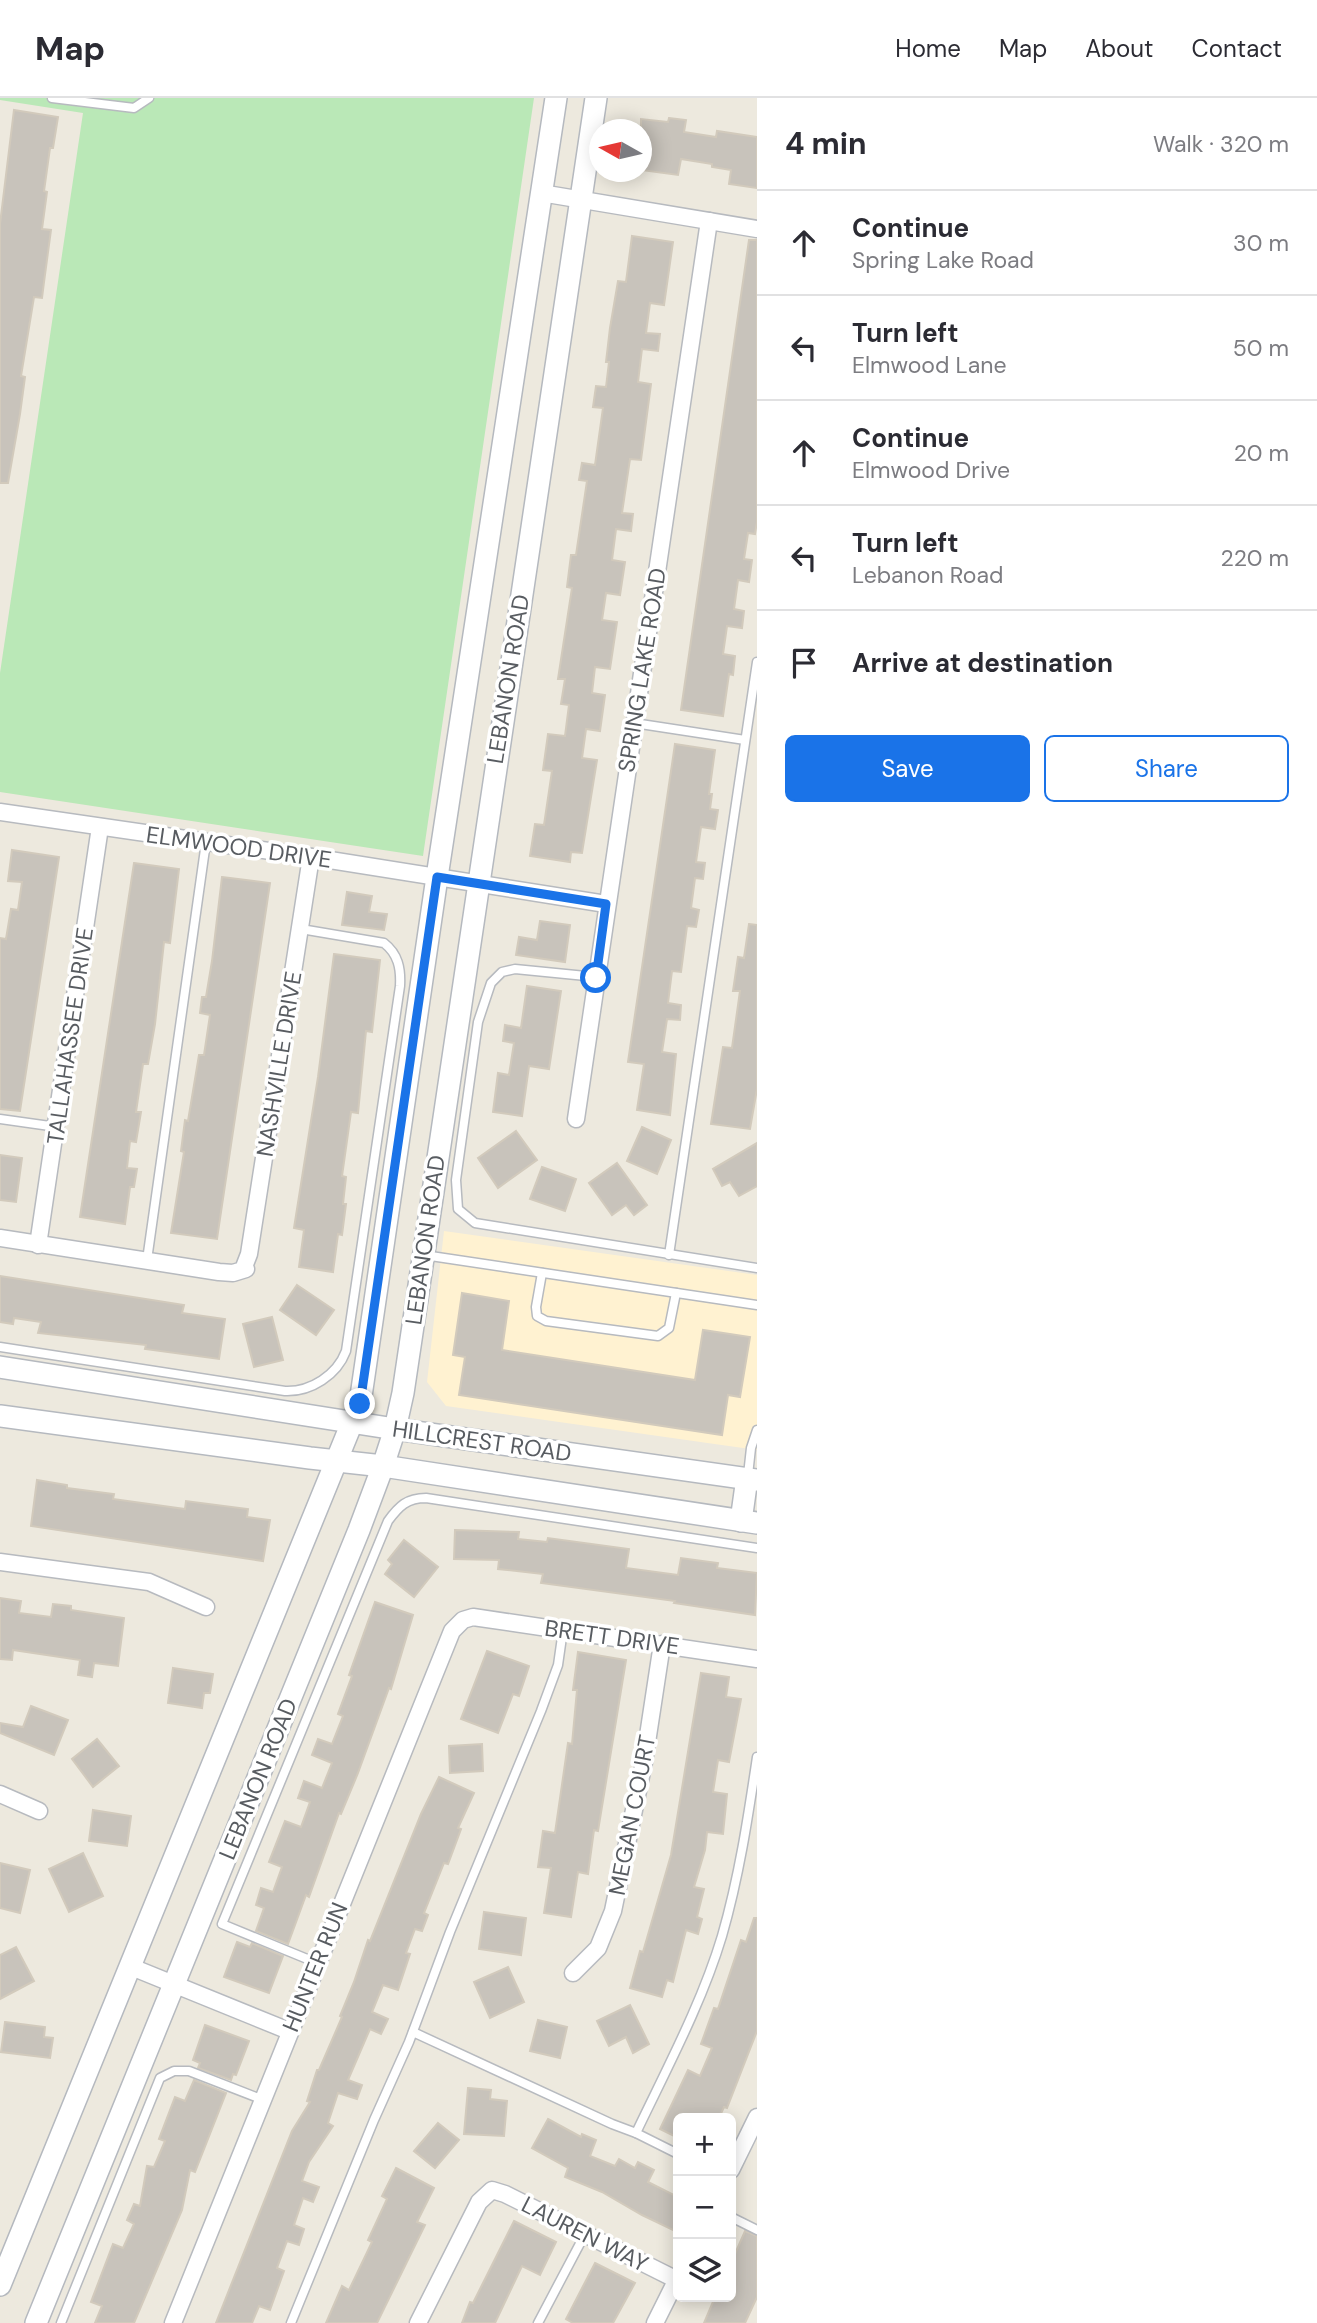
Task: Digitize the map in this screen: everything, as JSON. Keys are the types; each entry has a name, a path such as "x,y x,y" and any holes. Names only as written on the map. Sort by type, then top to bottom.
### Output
{"main road":[{"name":"LEBANON ROAD","path":"0,2285 360,1404 556,98"},
{"name":"LEBANON ROAD","path":"36,2323 175,1984 383,1466 395,1429 403,1393 596,98"},
{"name":"HILLCREST ROAD","path":"0,1367 395,1429 752,1479"},
{"name":"HILLCREST ROAD","path":"0,1416 335,1462 383,1466 749,1522"},
{"path":"749,1522 752,1479"}],"street":[{"path":"541,193 757,229"},
{"name":"SPRING LAKE ROAD","path":"576,1119 709,221"},
{"name":"ELMWOOD DRIVE","path":"0,812 311,857 606,904"},
{"name":"TALLAHASSEE DRIVE","path":"38,1245 100,827"},
{"name":"NASHVILLE DRIVE","path":"148,1260 233,1273 246,1269 244,1267 249,1254 311,857"},
{"path":"0,1238 148,1260"},
{"path":"0,1562 149,1582 206,1607"},
{"name":"HUNTER RUN","path":"173,2323 261,2099 452,1631 468,1618"},
{"name":"BRETT DRIVE","path":"468,1618 757,1659"},
{"name":"MEGAN COURT","path":"573,1973 598,1948 612,1911 644,1762 662,1644"},
{"path":"0,1794 39,1811"},
{"path":"129,1966 289,2031"},
{"path":"736,2160 757,2117"},
{"name":"LAUREN WAY","path":"418,2323 480,2202 492,2190 673,2277"},
{"path":"655,2323 673,2289"}],"lane":[{"path":"52,98 134,108 149,98"},
{"path":"668,1255 757,662"},
{"path":"634,723 745,740"},
{"path":"148,1260 206,842"},
{"path":"0,1346 285,1391 310,1387 338,1367 346,1351 400,986 400,968 393,951 384,943 301,929"},
{"path":"596,978 516,969 502,972 491,983 476,1035 456,1180 458,1209 475,1223 757,1268"},
{"path":"0,1119 57,1127"},
{"path":"423,1254 757,1305"},
{"path":"542,1273 536,1307 537,1316 546,1321 658,1336 669,1328 676,1293"},
{"path":"752,1479 751,1448 757,1430"},
{"path":"317,1963 222,1924 388,1521 399,1505 415,1498 426,1498 757,1548"},
{"path":"291,2323 413,2032 450,1932 545,1699 558,1665 563,1630"},
{"path":"636,2133 685,2032 721,1938 744,1850 757,1757"},
{"path":"413,2032 673,2152"},
{"path":"61,2323 160,2078 174,2071 189,2071 261,2099"},
{"path":"736,2220 757,2230"},
{"path":"538,2323 585,2234"}],"shaded area":[{"path":"444,1231 757,1275 757,1450 446,1406 427,1382"}],"green space":[{"path":"0,98 534,98 423,856 0,792 0,673 83,113"}],"building":[{"path":"14,110 58,117 44,191 47,192 42,229 51,230 42,298 34,297 21,376 25,377 20,414 8,483 0,483 0,224"},
{"path":"669,118 686,120 684,132 716,137 717,131 757,137 757,188 729,184 731,170 681,159 678,175 652,171 652,120 668,122"},
{"path":"632,236 673,242 664,305 650,303 646,333 660,334 658,351 642,349 638,382 651,384 641,460 630,459 622,513 633,514 631,531 616,529 612,560 625,562 620,595 606,593 602,620 617,622 610,669 595,667 592,693 605,695 600,731 586,729 582,758 597,760 582,853 571,852 570,862 530,856 535,824 544,825 552,771 543,770 548,734 565,736 569,705 561,704 565,679 558,679 572,588 567,587 571,555 576,555 587,481 579,480 582,463 595,465 603,408 593,407 596,386 606,387 609,362 606,362 618,281 626,282"},
{"path":"749,240 757,240 757,522 755,534 748,533 744,559 752,560 749,582 738,580 734,609 744,611 742,628 727,626 723,654 735,656 733,675 729,674 723,716 681,710"},
{"path":"675,744 715,750 709,794 712,794 710,809 718,810 715,829 701,827 696,862 705,863 703,879 695,878 691,908 699,910 696,927 687,926 681,972 672,971 668,1003 681,1005 680,1020 667,1019 662,1052 676,1054 670,1115 637,1110 644,1064 628,1062"},
{"path":"12,850 59,857 20,1111 0,1109 0,938 6,939 11,909 18,910 22,882 8,881"},
{"path":"134,863 179,869 170,943 164,942 148,1064 143,1064 136,1112 141,1112 136,1142 130,1141 127,1168 137,1169 134,1187 130,1187 125,1224 80,1217"},
{"path":"222,877 270,883 217,1239 171,1233 184,1152 181,1151 185,1120 188,1121 199,1055 204,1055 210,1015 200,1013 202,997 206,997 212,961"},
{"path":"347,892 372,896 369,912 387,914 384,930 342,925"},
{"path":"540,921 570,925 565,962 516,955 519,937 537,940"},
{"path":"749,924 757,925 757,1089 750,1129 711,1124 723,1047 732,1048 740,991 733,991 738,957 744,958"},
{"path":"334,954 380,960 372,1032 366,1031 358,1113 351,1112 342,1176 346,1177 343,1204 346,1204 342,1235 338,1234 333,1272 299,1267 304,1230 294,1228"},
{"path":"527,986 561,991 549,1069 529,1066 522,1116 493,1112 498,1073 509,1075 514,1043 503,1041 505,1025 521,1028"},
{"path":"642,1127 671,1140 657,1174 627,1161"},
{"path":"516,1131 537,1160 498,1188 478,1158"},
{"path":"757,1143 757,1186 739,1196 730,1182 722,1186 713,1169"},
{"path":"0,1155 22,1158 16,1202 0,1200"},
{"path":"617,1163 647,1205 634,1215 626,1205 612,1215 589,1183"},
{"path":"542,1167 576,1179 565,1211 530,1199"},
{"path":"0,1276 184,1305 182,1313 225,1319 219,1359 145,1349 146,1345 38,1333 41,1322 14,1318 13,1324 0,1322"},
{"path":"297,1285 334,1310 316,1335 280,1310"},
{"path":"462,1293 509,1301 502,1350 695,1380 703,1330 750,1337 740,1397 728,1395 722,1435 459,1395 465,1357 453,1355"},
{"path":"272,1317 283,1360 254,1367 243,1324"},
{"path":"37,1480 67,1485 67,1488 114,1494 113,1499 185,1509 186,1501 248,1509 247,1517 270,1520 263,1561 31,1526"},
{"path":"455,1530 519,1532 518,1539 547,1542 548,1538 629,1549 626,1568 678,1575 681,1558 718,1563 717,1568 757,1573 755,1615 541,1583 543,1574 498,1569 499,1560 454,1559"},
{"path":"404,1540 438,1567 414,1597 385,1574 392,1564 388,1560"},
{"path":"0,1598 21,1601 19,1613 51,1617 53,1604 71,1606 71,1610 124,1618 118,1666 94,1663 92,1677 78,1675 80,1660 13,1650 12,1660 0,1659"},
{"path":"375,1602 413,1615 391,1689 389,1688 358,1773 341,1814 339,1813 309,1897 306,1895 288,1944 256,1931 264,1908 256,1905 261,1888 273,1892 282,1867 269,1862 285,1821 301,1827 310,1802 298,1798 304,1781 322,1788 332,1763 312,1755 318,1739 332,1744 343,1716 338,1714 352,1676 349,1675"},
{"path":"487,1651 529,1666 519,1696 513,1694 498,1733 461,1719"},
{"path":"578,1652 626,1660 598,1831 594,1830 588,1874 578,1872 571,1917 544,1913 551,1868 538,1867 543,1831 555,1833 568,1743 572,1744 577,1690 573,1690"},
{"path":"173,1668 213,1674 210,1693 204,1693 202,1708 168,1703"},
{"path":"701,1673 729,1677 726,1697 741,1699 729,1762 718,1760 713,1792 727,1794 723,1834 707,1832 705,1850 694,1887 704,1889 697,1917 702,1919 698,1934 686,1930 673,1982 667,1980 662,1997 630,1988 671,1855"},
{"path":"31,1706 68,1720 54,1755 0,1733 0,1723 23,1727"},
{"path":"97,1739 119,1766 93,1787 72,1759"},
{"path":"482,1744 483,1771 450,1773 449,1746"},
{"path":"439,1777 474,1793 458,1828 461,1829 448,1864 444,1863 424,1913 428,1915 422,1931 415,1929 406,1953 410,1954 398,1990 383,1985 372,2012 388,2019 381,2034 370,2029 348,2080 362,2085 357,2099 338,2093 328,2123 333,2126 309,2162 302,2181 319,2187 313,2202 303,2198 294,2225 304,2229 299,2245 287,2241 277,2268 284,2271 270,2310 259,2306 252,2323 216,2323 292,2131 310,2102 307,2101 317,2070 342,2017 340,2016 368,1940 370,1941 421,1814"},
{"path":"93,1810 131,1816 127,1846 89,1841"},
{"path":"83,1853 103,1896 69,1912 49,1869"},
{"path":"0,1863 30,1870 20,1913 0,1908"},
{"path":"484,1912 526,1918 521,1955 479,1949"},
{"path":"754,1918 757,1918 757,2031 727,2108 724,2107 721,2113 673,2113 673,2136 660,2129 688,2070 700,2076 712,2048 701,2044 714,2008 718,2009 741,1940 746,1942"},
{"path":"237,1942 250,1947 252,1943 283,1956 269,1993 224,1977"},
{"path":"16,1947 34,1981 0,1999 0,1955"},
{"path":"508,1967 524,2002 490,2018 474,1982"},
{"path":"630,2005 649,2044 633,2053 626,2037 609,2046 597,2021"},
{"path":"538,2020 567,2027 560,2058 530,2051"},
{"path":"5,2022 45,2027 44,2037 53,2038 50,2058 1,2052"},
{"path":"205,2025 249,2041 236,2075 233,2074 231,2080 198,2068 200,2063 193,2060"},
{"path":"194,2080 226,2093 195,2172 190,2170 182,2210 134,2323 95,2323 102,2306 91,2302 113,2244 123,2248 134,2224 127,2220 134,2204 140,2206 147,2166 154,2167 165,2141 159,2139 175,2097 185,2101"},
{"path":"468,2088 491,2090 490,2099 507,2101 504,2136 464,2134"},
{"path":"548,2119 581,2137 582,2134 596,2140 590,2156 615,2166 619,2159 635,2168 638,2162 654,2170 648,2182 673,2194 673,2230 602,2192 565,2177 568,2168 532,2148"},
{"path":"438,2123 459,2140 435,2168 414,2151"},
{"path":"396,2168 434,2188 417,2222 425,2225 377,2323 326,2323 342,2286 349,2290 372,2242 368,2240 387,2199 382,2196"},
{"path":"514,2221 556,2242 540,2275 522,2266 495,2323 462,2323 470,2302 473,2303"},
{"path":"745,2231 757,2236 757,2297 745,2323 704,2323 713,2302 736,2302 736,2252"},
{"path":"595,2263 635,2283 613,2323 573,2323 566,2319"}],"route":[{"path":"360,1404 437,877 606,904 596,978"}]}
